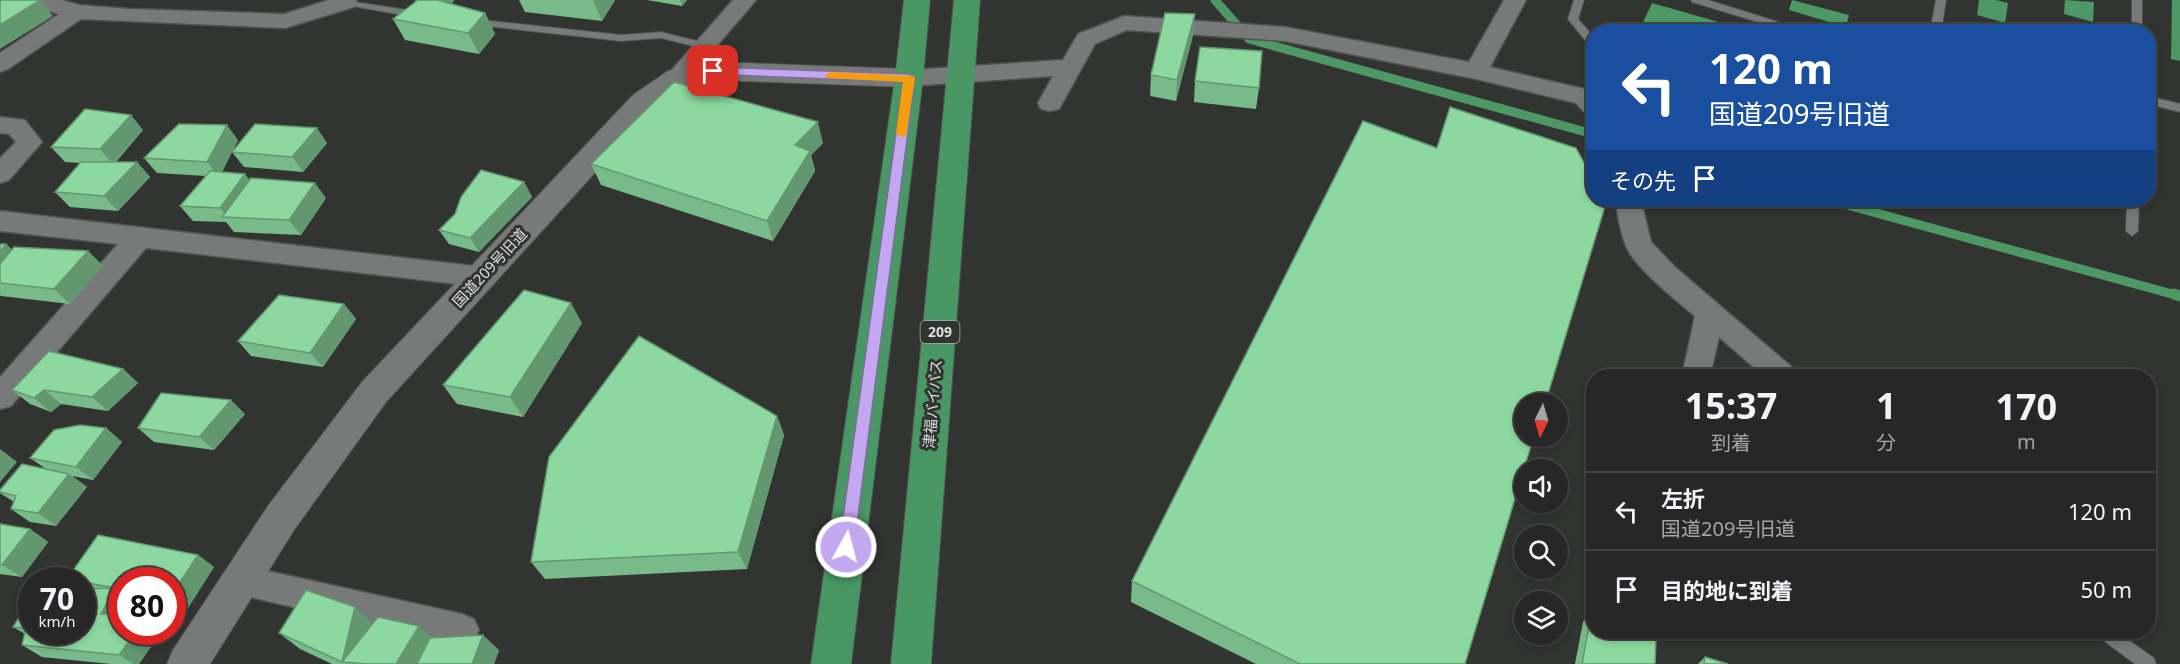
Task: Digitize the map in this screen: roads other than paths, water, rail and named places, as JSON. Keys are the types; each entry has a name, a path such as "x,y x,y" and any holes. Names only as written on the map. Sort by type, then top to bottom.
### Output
{"highway":[{"path":"831,664 909,78 917,0"},
{"name":"津福バイパス","path":"911,664 967,0"}],"street":[{"path":"38,0 77,12 285,21 346,2"},
{"path":"678,77 745,0"},
{"path":"1476,71 1515,0"},
{"path":"0,64 77,12"},
{"path":"1050,103 1086,39 1124,23 1285,34 1476,71 1586,100"},
{"path":"909,78 1070,67"},
{"name":"国道209号旧道","path":"187,664 281,518 374,392 643,102 678,77 713,71 909,78"},
{"path":"0,125 16,126 30,142 0,174"},
{"path":"1630,207 1639,246 1666,275 1776,369"},
{"path":"0,221 483,277"},
{"path":"0,397 141,236"},
{"path":"1698,369 1710,313"},
{"path":"242,580 462,630"}],"lane":[{"path":"1579,0 1573,19 1586,35"},
{"path":"1696,0 1778,24"},
{"path":"1936,24 1941,0"},
{"path":"2137,0 2137,24"},
{"path":"346,2 435,17"},
{"path":"458,20 621,38 661,35 705,46"},
{"path":"2156,102 2180,108"},
{"path":"2132,231 2133,207"},
{"path":"2114,639 2148,664"}],"waterway":[{"path":"1215,0 1249,39 1586,132"},
{"path":"1855,207 2179,296"},
{"path":"2174,294 2180,296"}]}
